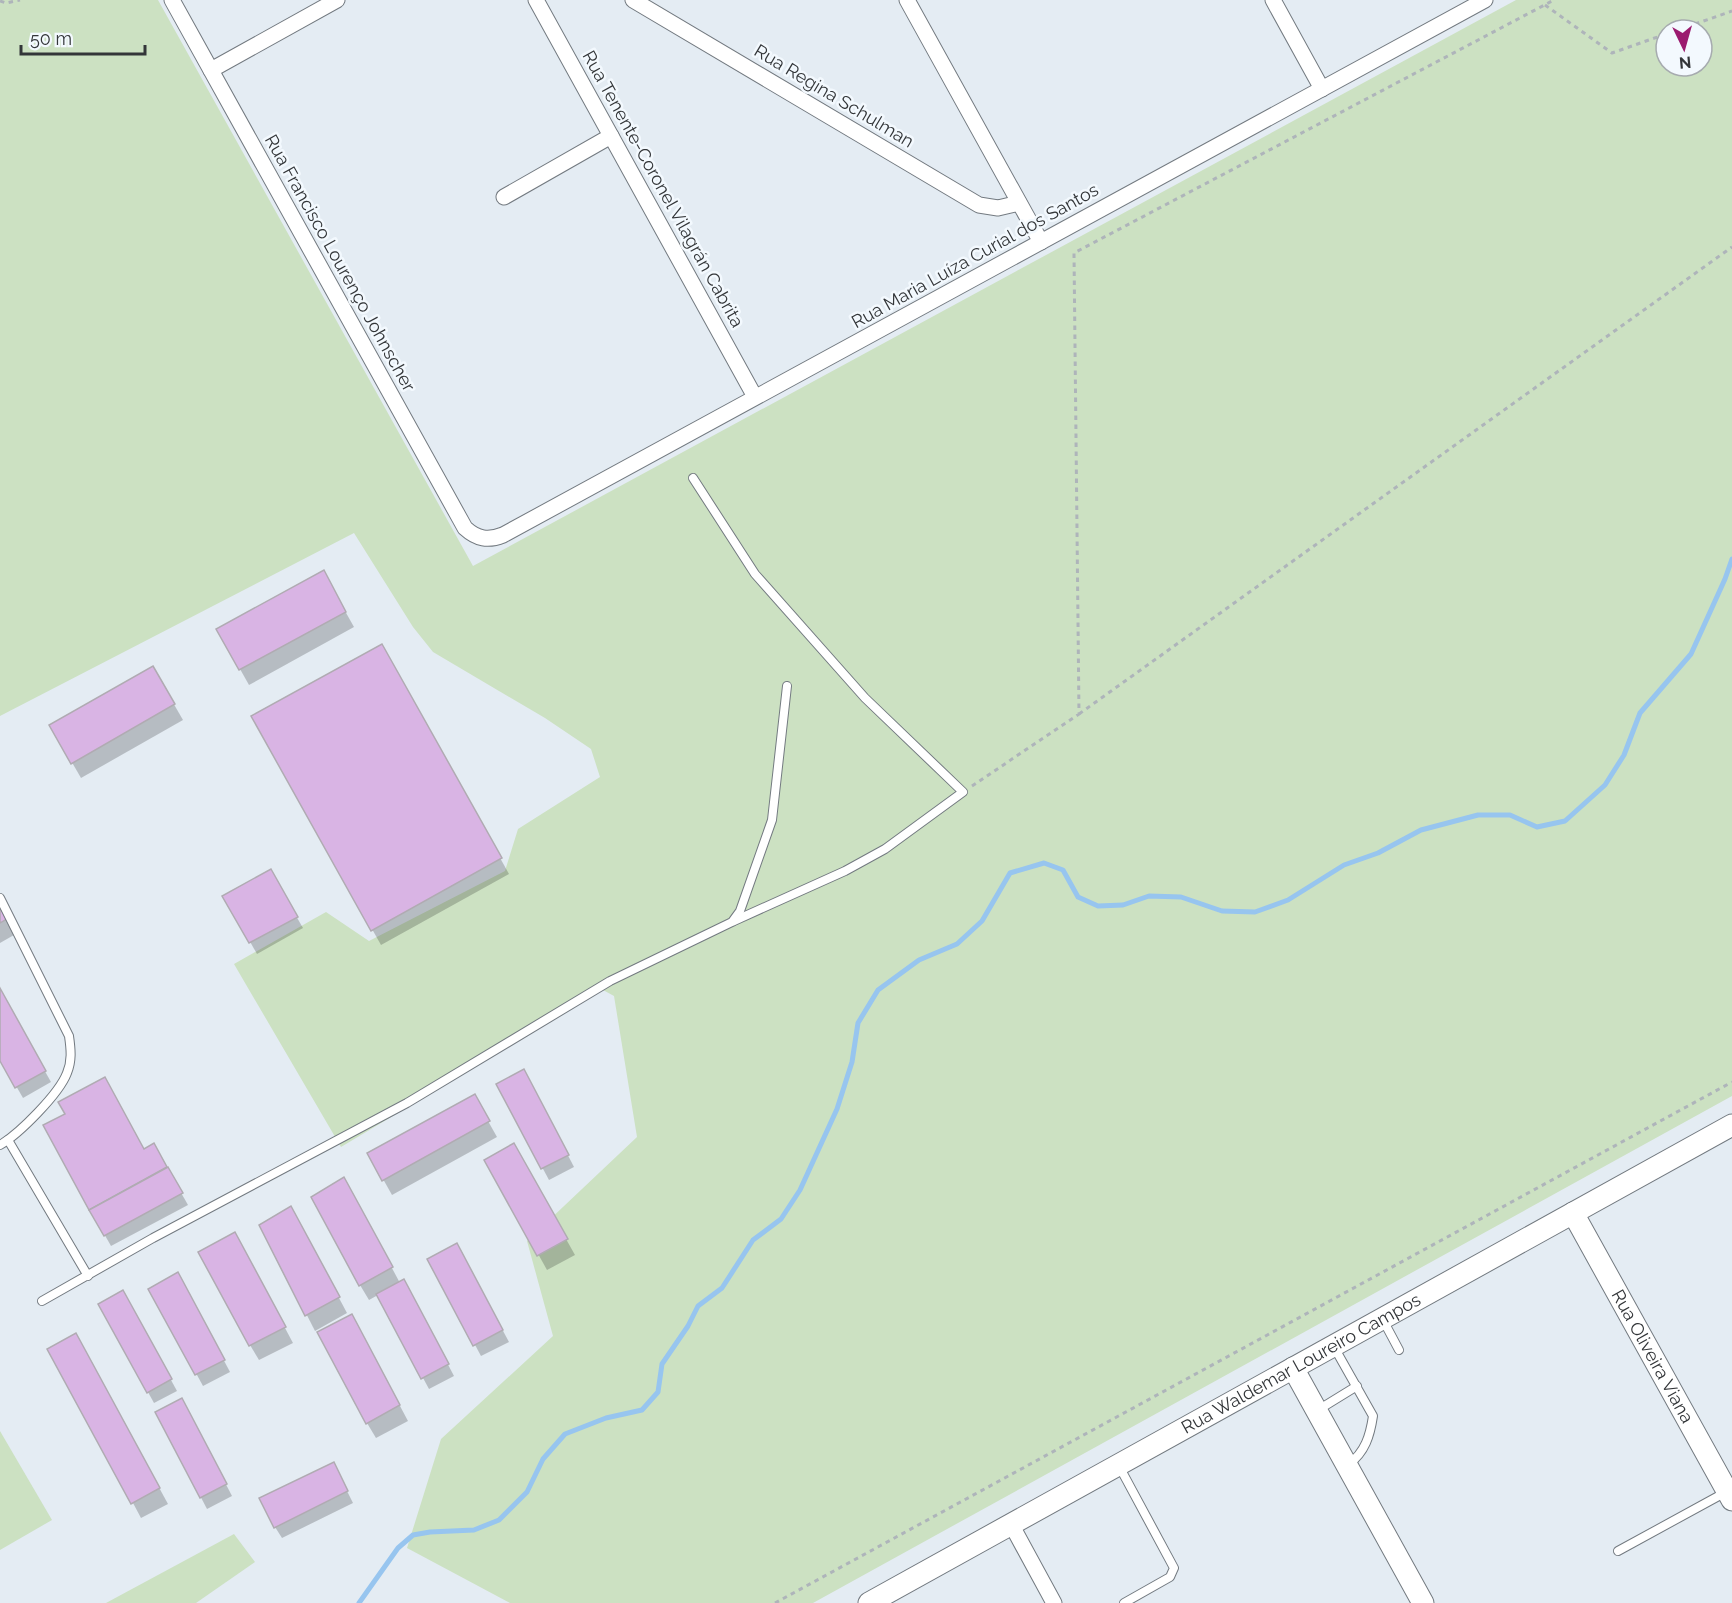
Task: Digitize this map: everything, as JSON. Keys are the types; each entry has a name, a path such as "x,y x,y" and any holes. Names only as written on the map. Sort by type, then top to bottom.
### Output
{"main road":[{"name":"Rua Waldemar Loureiro Campos","path":"869,1603 1732,1125"},
{"name":"Rua Oliveira Viana","path":"1573,1213 1730,1496"},
{"path":"1293,1368 1423,1603"}],"street":[{"name":"Rua Francisco Lourenço Johnscher","path":"172,0 465,528 472,535 481,538"},
{"path":"211,70 337,0"},
{"name":"Rua Tenente-Coronel Vilagrán Cabrita","path":"536,0 755,398"},
{"name":"Rua Regina Schulman","path":"633,0 979,205 998,208 1019,203"},
{"path":"907,0 1041,242"},
{"path":"1273,0 1322,89"},
{"name":"Rua Maria Luíza Curial dos Santos","path":"481,538 489,539 503,535 1485,0"},
{"path":"504,197 611,136"},
{"path":"1011,1524 1054,1603"}],"lane":[{"path":"42,1301 407,1103 610,981 845,871 885,849 963,792 865,698 755,574 693,478"},
{"path":"732,922 740,911 772,820 787,686"},
{"path":"0,898 69,1036 71,1051 69,1066 61,1084 42,1107 4,1143 88,1276"},
{"path":"1382,1319 1399,1350"},
{"path":"1333,1346 1363,1389 1373,1416 1370,1434 1360,1454 1347,1465"},
{"path":"1317,1410 1363,1389"},
{"path":"1118,1465 1174,1568 1170,1577 1124,1603"},
{"path":"1618,1551 1730,1496"}],"path":[{"path":"0,1 6,3 20,0"},
{"path":"1079,714 1074,253 1554,0"},
{"path":"1545,5 1612,53 1654,38"},
{"path":"1712,18 1732,11"},
{"path":"963,792 1079,714 1732,247"},
{"path":"775,1603 1732,1082"}],"green space":[{"path":"0,0 158,0 473,566 1516,0 1732,0 1732,1096 813,1603 510,1603 407,1548 441,1439 553,1336 527,1241 637,1137 614,996 603,990 341,1147 234,964 326,912 369,941 505,871 518,829 600,777 591,749 545,718 433,652 413,627 354,533 0,716"},
{"path":"0,1431 52,1520 0,1550"},
{"path":"234,1534 255,1562 196,1603 106,1603"}],"building":[{"path":"324,570 346,612 239,670 216,629"},
{"path":"382,644 502,858 371,931 251,716"},
{"path":"153,666 175,704 71,764 49,725"},
{"path":"271,869 298,917 249,943 222,896"},
{"path":"0,907 7,919 0,923"},
{"path":"0,988 46,1071 15,1088 0,1061"},
{"path":"524,1069 569,1155 541,1169 496,1084"},
{"path":"105,1077 144,1149 154,1143 167,1167 89,1210 43,1125 65,1114 58,1102"},
{"path":"475,1094 490,1121 382,1181 367,1153"},
{"path":"514,1143 568,1239 537,1256 484,1160"},
{"path":"168,1167 183,1193 104,1236 89,1210"},
{"path":"344,1177 393,1267 359,1286 311,1197"},
{"path":"291,1206 340,1297 305,1316 259,1225"},
{"path":"235,1232 286,1327 249,1346 198,1252"},
{"path":"457,1243 503,1330 473,1346 427,1259"},
{"path":"178,1272 225,1360 195,1375 148,1289"},
{"path":"404,1279 449,1364 421,1379 376,1294"},
{"path":"123,1290 172,1379 147,1393 98,1304"},
{"path":"352,1314 400,1405 366,1424 317,1332"},
{"path":"76,1333 160,1488 131,1504 47,1349"},
{"path":"182,1398 227,1484 200,1498 155,1412"},
{"path":"334,1462 348,1491 274,1528 259,1498"}],"waterway":[{"path":"359,1603 398,1548 413,1535 474,1530 499,1520 527,1492 543,1459 565,1434 606,1418 642,1410 658,1392 662,1364 688,1326 698,1306 722,1288 753,1240 781,1219 800,1190 837,1109 852,1062 858,1023 878,990 919,960 957,944 982,921 1010,873 1044,863 1063,870 1078,897 1098,906 1123,905 1149,896 1181,897 1222,911 1255,912 1288,900 1344,865 1378,853 1421,830 1478,815 1510,815 1537,827 1565,821 1605,785 1624,755 1640,713 1691,654 1732,559"}]}
